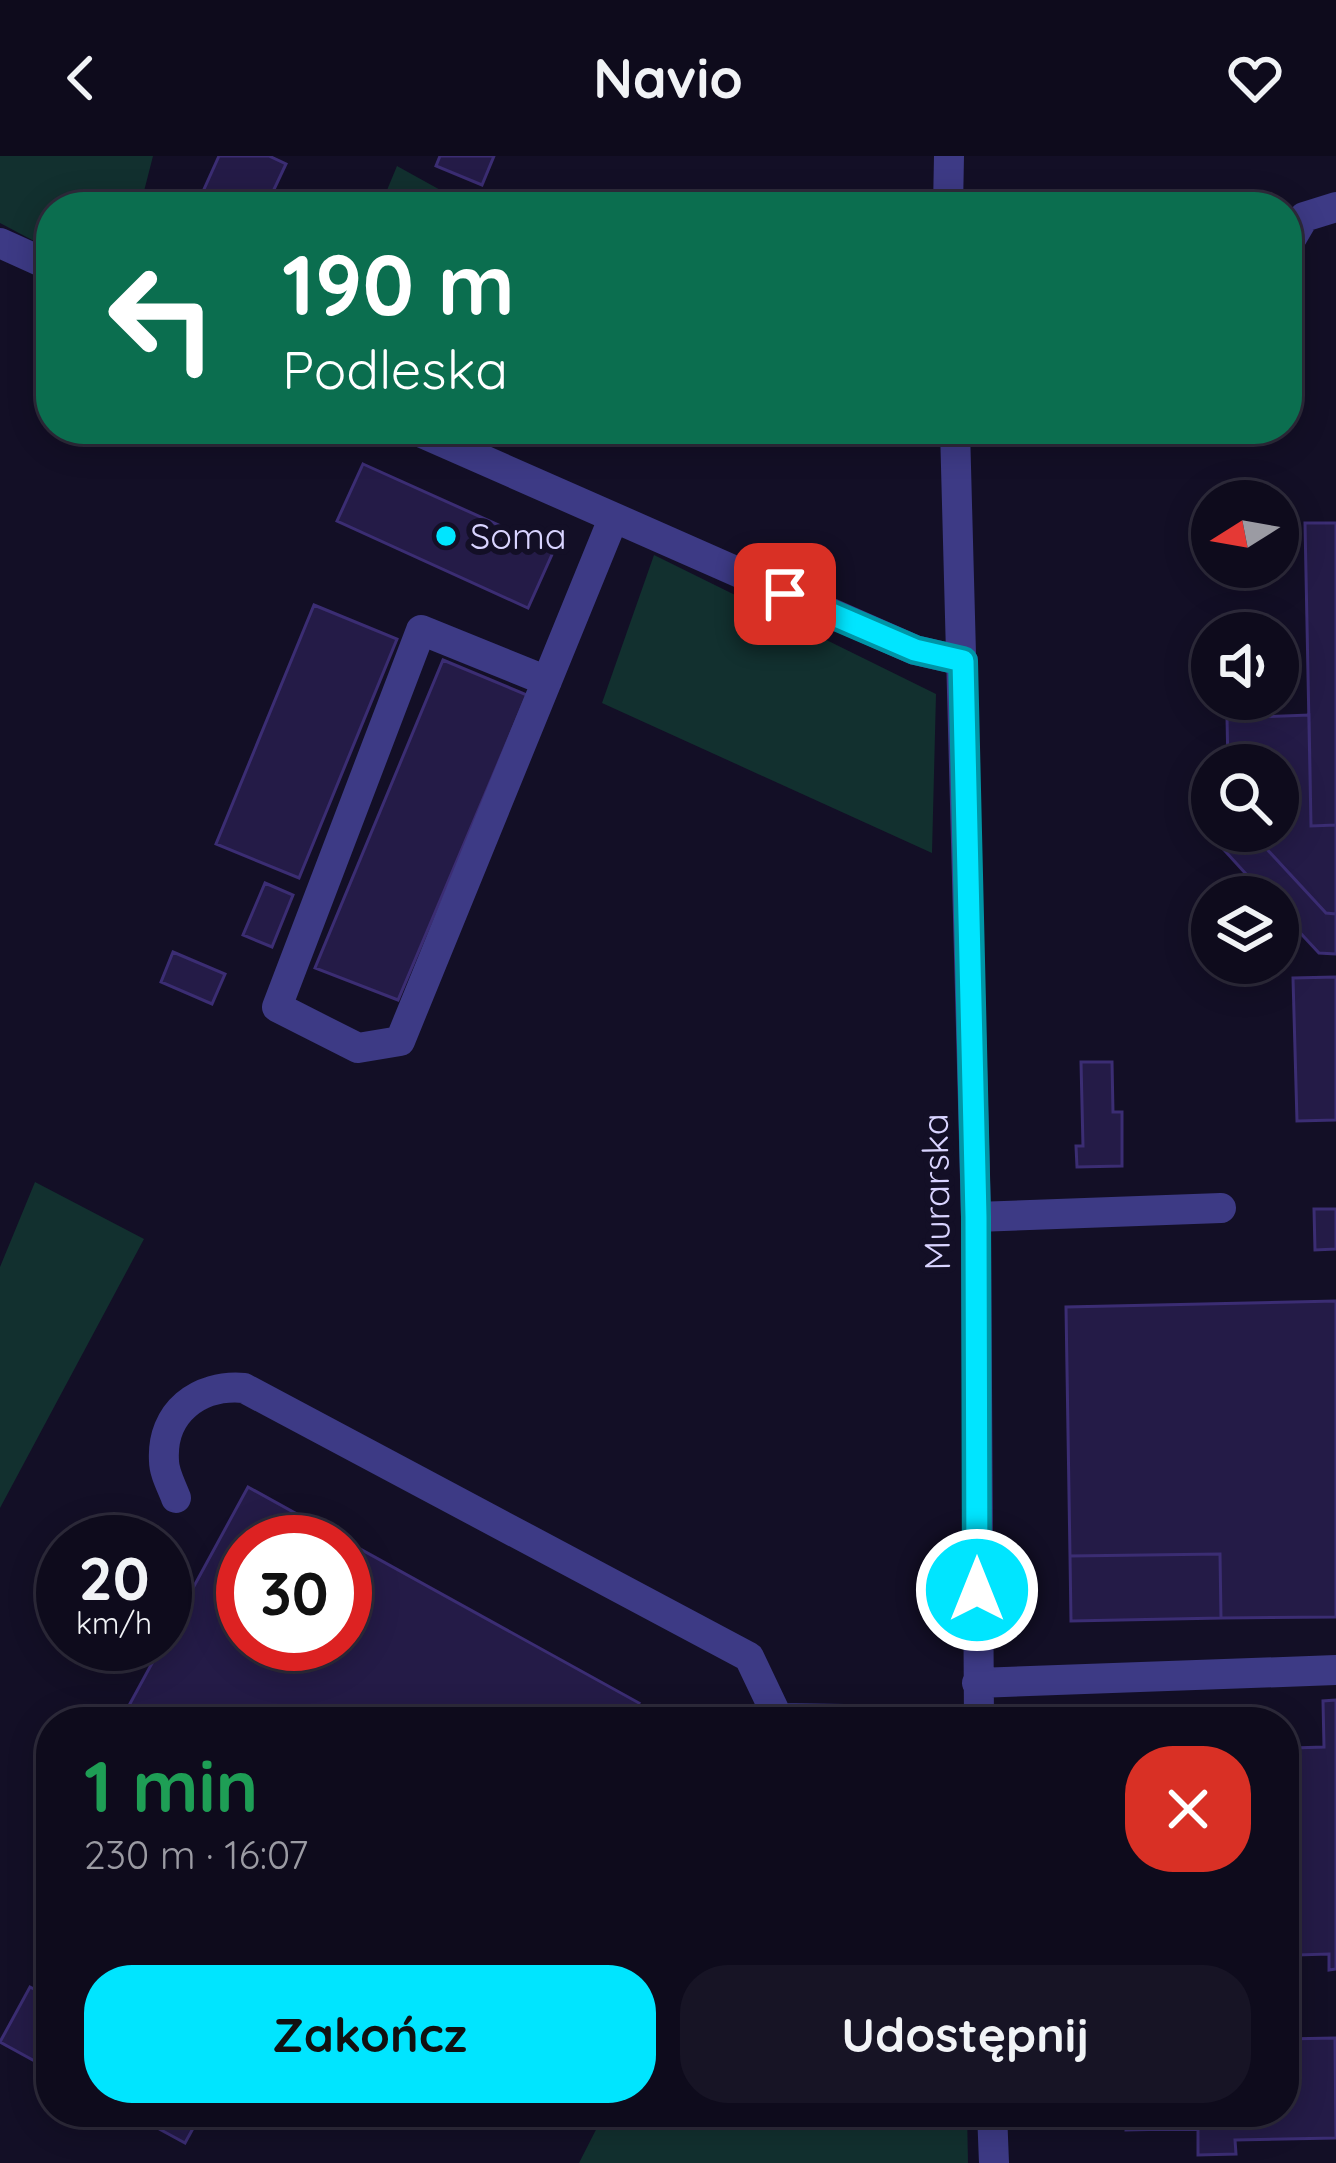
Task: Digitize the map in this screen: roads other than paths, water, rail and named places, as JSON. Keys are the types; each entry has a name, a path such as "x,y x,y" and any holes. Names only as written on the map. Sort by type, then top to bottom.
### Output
{"street":[{"path":"948,192 949,156"},
{"path":"1302,220 1336,207"},
{"path":"0,243 36,259"},
{"path":"446,444 915,650 963,661"},
{"name":"Murarska","path":"956,444 976,1217 978,1707"},
{"path":"547,681 421,630 277,1007 358,1048 400,1041 547,681 613,519"},
{"path":"976,1217 1221,1208"},
{"path":"176,1498 164,1461 172,1420 184,1403 202,1391 244,1388 748,1657 771,1707"},
{"path":"977,1683 1336,1670"},
{"path":"993,2127 994,2163"}],"place":[{"name":"Soma","path":"446,536"}]}
